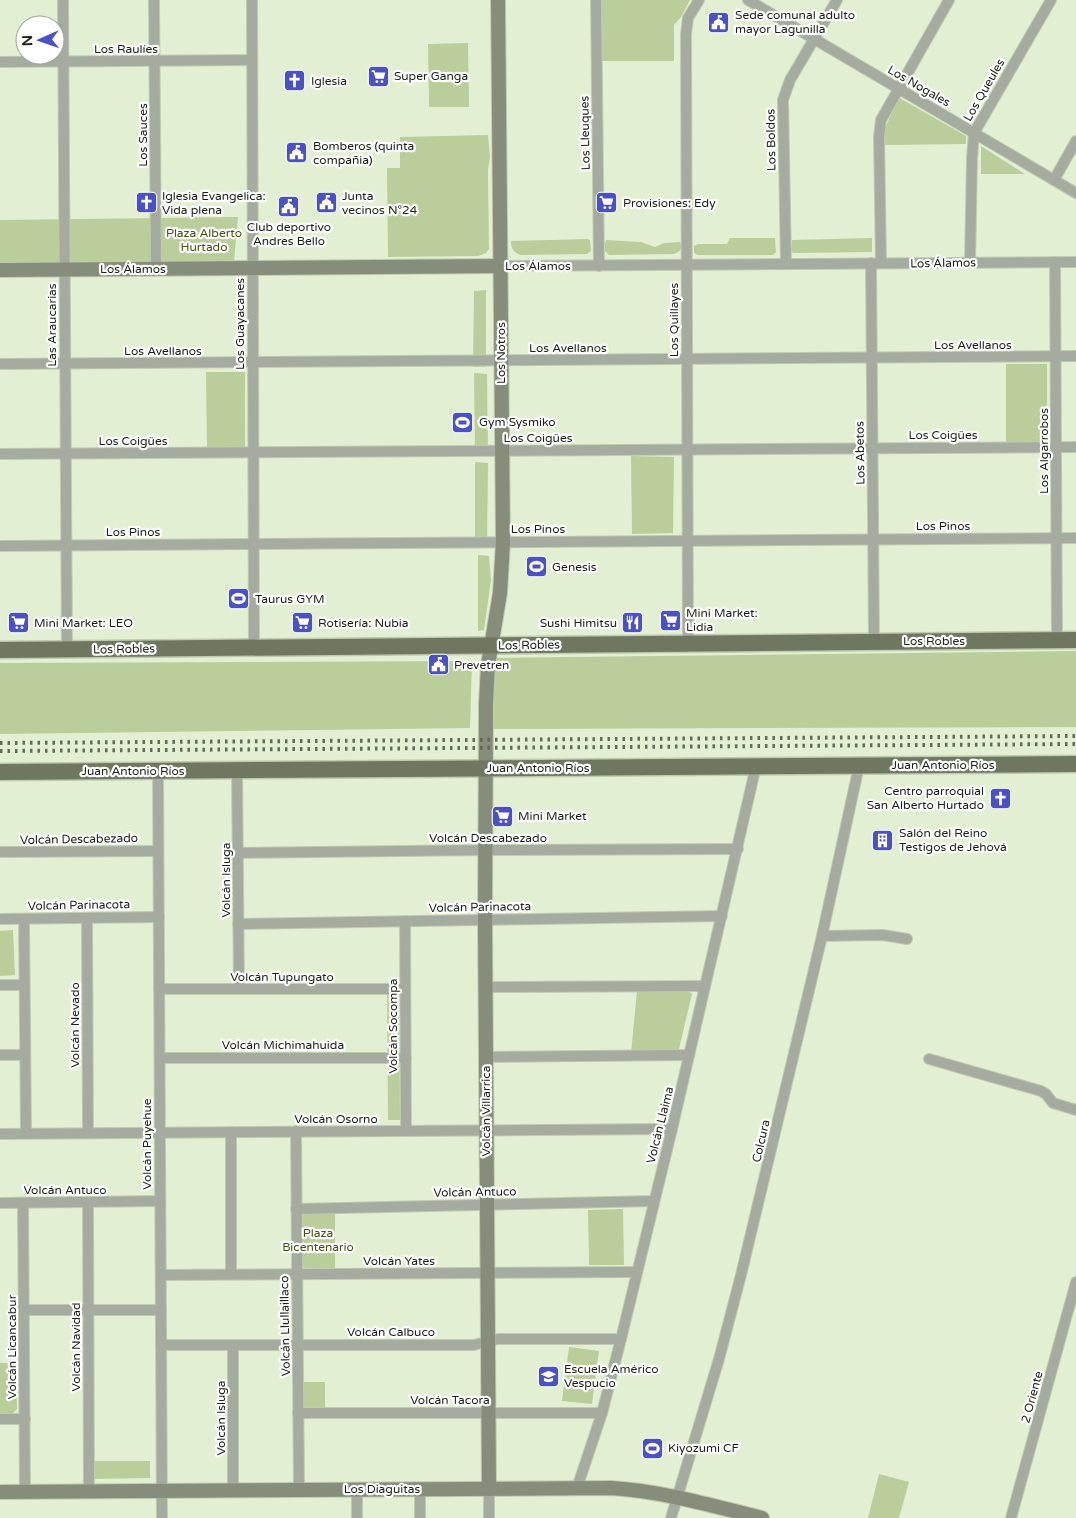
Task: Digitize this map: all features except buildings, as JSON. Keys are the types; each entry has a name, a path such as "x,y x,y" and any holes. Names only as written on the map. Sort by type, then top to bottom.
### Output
{"main road":[{"name":"Los Robles","path":"0,650 1076,640"},
{"name":"Juan Antonio Ríos","path":"0,772 1076,764"}],"street":[{"name":"Las Araucarias","path":"64,0 64,15"},
{"name":"Los Sauces","path":"154,0 156,269"},
{"name":"Los Guayacanes","path":"252,0 254,648"},
{"name":"Los Notros","path":"486,704 487,675 500,593 503,542 498,0"},
{"name":"Los Lleuques","path":"596,0 599,266"},
{"name":"Los Quillayes","path":"688,643 686,34 688,18 699,0"},
{"name":"Los Nogales","path":"748,0 1076,194"},
{"name":"Los Boldos","path":"786,264 783,100 790,80 836,0"},
{"name":"Los Abetos","path":"874,642 872,358 880,129 885,112 949,0"},
{"name":"Los Queules","path":"970,262 974,133 1051,0"},
{"name":"Los Raulíes","path":"65,62 252,60"},
{"name":"Los Raulíes","path":"0,62 15,62"},
{"name":"Las Araucarias","path":"64,65 66,650"},
{"path":"1054,180 1076,142"},
{"name":"Los Algarrobos","path":"1055,262 1057,640"},
{"name":"Los Álamos","path":"0,270 1076,262"},
{"name":"Los Avellanos","path":"0,364 1076,356"},
{"name":"Los Coigües","path":"0,454 1076,447"},
{"name":"Los Pinos","path":"0,546 1076,538"},
{"name":"Volcán Villarrica","path":"486,704 485,920 489,1518"},
{"name":"Volcán Llaima","path":"578,1488 602,1413 621,1339 738,849 756,766"},
{"name":"Colcura","path":"671,1518 722,1350 754,1224 822,936 859,766"},
{"name":"Volcán Isluga","path":"238,770 239,989"},
{"name":"Volcán Puyehue","path":"158,771 162,1518"},
{"name":"Volcán Descabezado","path":"238,853 738,849"},
{"name":"Volcán Descabezado","path":"0,852 158,851"},
{"name":"Volcán Parinacota","path":"238,924 722,916"},
{"name":"Volcán Parinacota","path":"0,919 159,917"},
{"path":"24,918 26,1134"},
{"name":"Volcán Nevado","path":"88,918 88,1133"},
{"name":"Volcán Socompa","path":"405,921 406,1131"},
{"path":"822,936 883,935 907,939"},
{"path":"0,985 24,985"},
{"path":"486,988 705,986"},
{"name":"Volcán Tupungato","path":"159,989 405,989"},
{"path":"0,1055 25,1055"},
{"path":"486,1057 689,1055"},
{"name":"Volcán Michimahuida","path":"160,1058 406,1058"},
{"path":"929,1059 1041,1091 1046,1094 1052,1103 1076,1110"},
{"name":"Volcán Osorno","path":"0,1134 672,1129"},
{"name":"Volcán Llullaillaco","path":"296,1131 299,1490"},
{"path":"231,1132 231,1274"},
{"name":"Volcán Antuco","path":"0,1203 160,1201"},
{"name":"Volcán Antuco","path":"296,1209 654,1201"},
{"name":"Volcán Navidad","path":"88,1202 88,1492"},
{"name":"Volcán Licancabur","path":"23,1203 26,1492"},
{"name":"Volcán Yates","path":"161,1275 637,1272"},
{"name":"2 Oriente","path":"1011,1518 1076,1282"},
{"path":"24,1310 161,1310"},
{"name":"Volcán Calbuco","path":"161,1345 474,1345 498,1339 621,1339"},
{"name":"Volcán Isluga","path":"233,1345 233,1491"},
{"name":"Volcán Tacora","path":"298,1413 602,1413"},
{"path":"0,1419 25,1419"},
{"path":"420,1489 420,1518"},
{"name":"Los Diaguitas","path":"0,1492 628,1489 695,1501 762,1518"},
{"path":"357,1490 357,1518"}],"green space":[{"path":"599,0 690,0 681,17 674,25 674,61 598,61"},
{"path":"468,43 469,107 429,107 428,44"},
{"path":"898,97 966,136 966,144 885,145 885,129"},
{"path":"488,135 490,157 488,170 489,249 486,253 478,256 388,257 387,168 400,168 400,137"},
{"path":"981,146 1025,174 981,174"},
{"name":"Plaza Alberto Hurtado","path":"238,217 234,261 0,264 0,220"},
{"path":"730,238 775,238 776,252 773,255 698,255 694,253 694,246 698,244 727,244"},
{"path":"872,238 872,252 793,253 791,250 792,240"},
{"path":"590,240 591,251 587,254 521,255 514,252 511,244 511,241"},
{"path":"606,240 641,242 655,247 664,243 680,242 681,248 674,254 609,255 605,251"},
{"path":"486,290 486,367 473,367 474,291"},
{"path":"1006,364 1047,364 1047,442 1006,442"},
{"path":"206,372 245,372 245,447 207,450"},
{"path":"474,373 487,374 488,454 475,454"},
{"path":"631,456 674,457 673,533 632,534"},
{"path":"475,462 488,463 487,546 475,547"},
{"path":"478,555 489,556 491,580 484,630 478,631"},
{"path":"1076,651 1076,727 491,729 491,674 496,658"},
{"path":"472,661 470,728 0,734 0,663"},
{"path":"13,930 15,975 0,976 0,931"},
{"path":"687,990 692,994 678,1053 631,1053 637,991"},
{"path":"387,994 399,994 400,1120 388,1120"},
{"path":"623,1209 624,1265 589,1265 588,1210"},
{"name":"Plaza Bicentenario","path":"335,1213 335,1268 304,1268 301,1264 301,1217 305,1214"},
{"path":"569,1347 599,1351 592,1404 562,1401"},
{"path":"0,1363 16,1363 17,1409 11,1415 0,1415"},
{"path":"303,1382 325,1382 325,1409 303,1410"},
{"path":"91,1461 150,1461 150,1478 92,1479"},
{"path":"879,1474 909,1482 899,1518 868,1518"}],"railway":[{"path":"0,743 1076,736"},
{"path":"0,751 1076,744"}],"place":[{"name":"Sede comunal adulto mayor Lagunilla","path":"719,22"},
{"name":"Super Ganga","path":"378,76"},
{"name":"Iglesia","path":"295,81"},
{"name":"Bomberos (quinta compañia)","path":"297,153"},
{"name":"Iglesia Evangelica: Vida plena","path":"146,203"},
{"name":"Junta vecinos N°24","path":"326,203"},
{"name":"Provisiones: Edy","path":"607,203"},
{"name":"Club deportivo Andres Bello","path":"289,206"},
{"name":"Gym Sysmiko","path":"463,422"},
{"name":"Genesis","path":"536,567"},
{"name":"Taurus GYM","path":"239,599"},
{"name":"Mini Market: Lidia","path":"670,620"},
{"name":"Mini Market: LEO","path":"18,623"},
{"name":"Rotisería: Nubia","path":"302,623"},
{"name":"Sushi Himitsu","path":"633,623"},
{"name":"Prevetren","path":"438,665"},
{"name":"Centro parroquial San Alberto Hurtado","path":"1000,798"},
{"name":"Mini Market","path":"502,816"},
{"name":"Salón del Reino Testigos de Jehová","path":"883,840"},
{"name":"Escuela Américo Vespucio","path":"548,1376"},
{"name":"Kiyozumi CF","path":"652,1448"}]}
